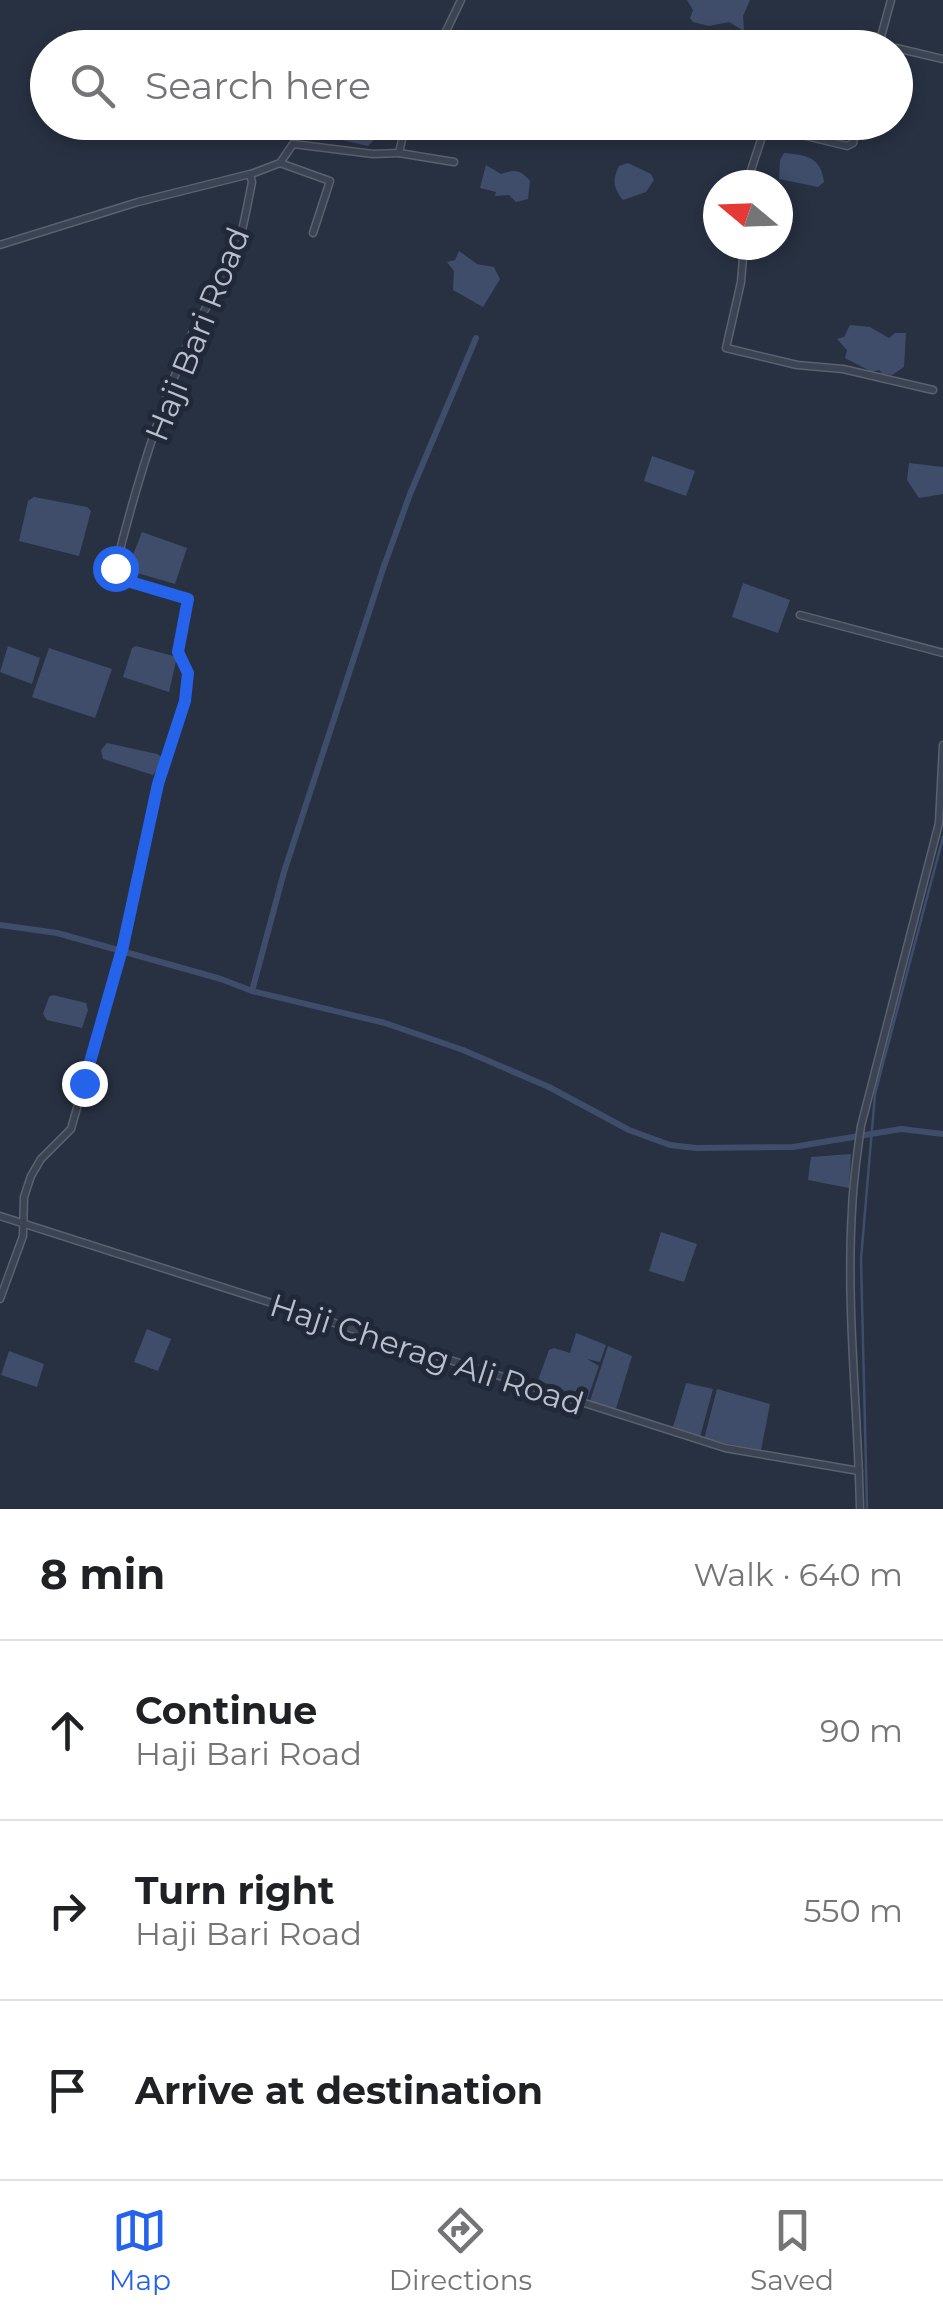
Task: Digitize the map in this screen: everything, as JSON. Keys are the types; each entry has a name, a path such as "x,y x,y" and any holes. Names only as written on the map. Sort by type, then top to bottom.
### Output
{"street":[{"path":"447,30 461,0"},
{"path":"883,30 891,0"},
{"path":"913,52 943,59"},
{"path":"399,153 402,140"},
{"path":"751,170 761,140"},
{"path":"820,140 847,146 854,140"},
{"path":"250,174 280,163 292,144 454,162"},
{"path":"280,163 330,181 313,233"},
{"name":"Haji Bari Road","path":"0,245 138,202 250,174 252,182 239,240 228,272 190,336 158,425 114,574 188,599 178,652 188,673 185,701 158,784 123,946 71,1129 40,1159 31,1176 24,1197 22,1236 0,1299"},
{"path":"743,260 726,348 933,390"},
{"path":"800,615 943,653"},
{"path":"860,1509 852,1212 860,1126 939,823 943,744"},
{"name":"Haji Cherag Ali Road","path":"0,1216 726,1448 860,1471"}],"water":[{"path":"687,0 750,0 743,16 744,30 729,22 709,26 693,22 693,10"},
{"path":"342,140 374,140 368,146"},
{"path":"784,153 805,156 816,162 824,182 818,187 793,182 793,170 779,170"},
{"path":"628,163 651,174 654,180 646,192 623,200 615,180 619,166"},
{"path":"486,165 501,174 514,171 524,175 530,181 528,199 516,202 509,195 495,196 496,192 480,188"},
{"path":"459,251 477,264 494,267 500,279 483,307 453,290 454,271 447,262 455,260"},
{"path":"850,325 870,327 889,338 895,333 906,333 904,367 892,375 883,374 845,358 847,350 837,339 844,337"},
{"path":"652,456 695,471 686,496 644,481"},
{"path":"909,463 943,467 943,494 919,498 907,480"},
{"path":"34,497 91,511 79,556 19,541 28,501"},
{"path":"142,532 187,548 175,584 127,570"},
{"path":"743,583 790,600 778,633 732,617"},
{"path":"8,646 40,658 32,684 0,672"},
{"path":"136,646 177,657 169,692 123,677"},
{"path":"49,648 112,669 95,718 32,697"},
{"path":"107,743 157,754 162,763 153,775 103,759 101,750"},
{"path":"53,995 86,1003 88,1010 82,1028 47,1020 43,1014"},
{"path":"851,1154 849,1188 808,1180 811,1157"},
{"path":"661,1232 697,1244 684,1282 649,1271"},
{"path":"147,1329 171,1339 158,1371 134,1362"},
{"path":"576,1333 606,1345 600,1362 587,1359 599,1366 587,1400 538,1380 549,1350 570,1353"},
{"path":"608,1346 632,1356 615,1412 589,1404"},
{"path":"9,1351 44,1364 37,1387 1,1375"},
{"path":"686,1383 713,1389 700,1437 673,1427"},
{"path":"717,1389 770,1404 761,1450 704,1439"}],"waterway":[{"path":"252,991 284,872 384,566 476,338"},
{"path":"867,1509 861,1259 875,1094 943,837"},
{"path":"0,925 57,933 118,950"},
{"path":"125,952 252,991 385,1023 463,1050 549,1087 629,1130 670,1145 793,1147 901,1129 943,1134"}],"route":[{"path":"84,1083 123,946 158,784 185,701 188,673 178,652 188,599 117,578 115,568"}]}
